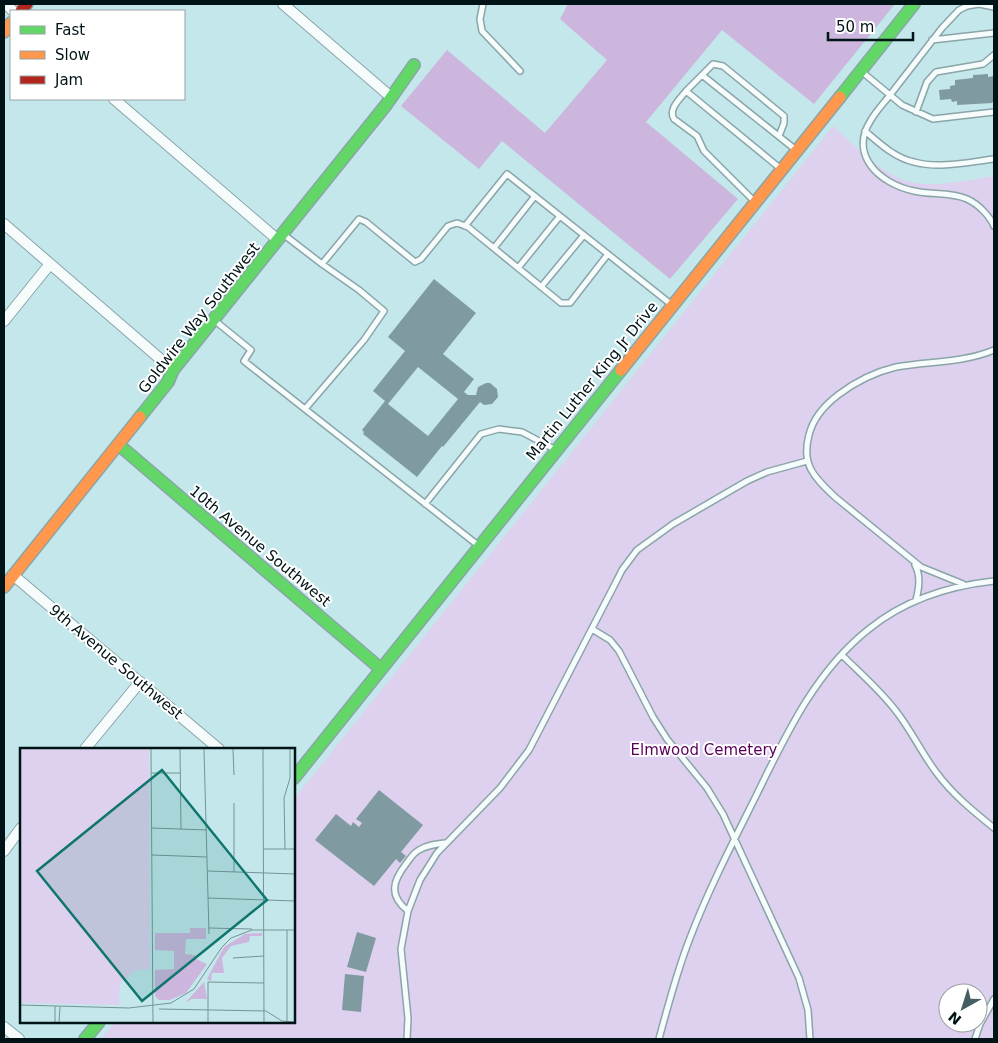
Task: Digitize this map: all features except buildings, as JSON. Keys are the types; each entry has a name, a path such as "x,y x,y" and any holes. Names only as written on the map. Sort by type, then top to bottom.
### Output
{"street":[{"path":"283,4 391,97"},
{"name":"Martin Luther King Jr Drive","path":"295,777 914,4"},
{"name":"Goldwire Way Southwest","path":"4,587 119,445 168,382 173,370 337,167 414,65"},
{"path":"115,100 280,237"},
{"path":"4,224 173,370"},
{"path":"4,321 50,264"},
{"name":"10th Avenue Southwest","path":"119,445 381,669"},
{"name":"9th Avenue Southwest","path":"13,575 218,748"},
{"path":"86,748 140,682"},
{"path":"4,851 20,829"},
{"path":"85,1039 98,1023"},
{"path":"4,1027 20,1039"}],"lane":[{"path":"483,4 480,19 482,30 520,70"},
{"path":"994,7 979,4 967,6 959,10 932,40 870,120 865,131 864,151 872,168 879,176 889,182 914,191 968,199 985,213 994,226"},
{"path":"932,40 994,33"},
{"path":"916,112 927,82 936,72 983,64 994,55"},
{"path":"755,202 707,155 697,136 674,119 672,110 686,91 713,64 723,66 784,116 784,123 779,136"},
{"path":"860,71 902,105 933,119 994,112"},
{"path":"702,75 797,150"},
{"path":"686,91 781,169"},
{"path":"865,131 881,145 912,162 927,165 994,159"},
{"path":"465,226 507,174 672,306"},
{"path":"494,248 535,196"},
{"path":"518,268 560,216"},
{"path":"322,264 359,219 366,222 415,262 421,259 448,226 457,223 465,226 494,248 560,303 570,302 608,254"},
{"path":"541,287 584,235"},
{"path":"280,237 359,290 384,311 364,340 305,409"},
{"path":"214,320 251,350 244,361 479,546"},
{"path":"965,585 933,573 914,562 823,486 807,461 807,443 815,421 830,402 851,385 892,368 953,361 994,350"},
{"path":"425,504 481,434 499,429 522,432 556,450"},
{"path":"407,1039 406,999 401,949 408,911 420,880 437,853 500,788 529,750 622,570 637,550 672,524 747,481 767,472 807,461"},
{"path":"914,562 919,579 916,600"},
{"path":"659,1039 689,940 715,879 796,718 817,684 868,629 896,609 934,592 994,581"},
{"path":"592,629 610,640 619,652 653,717 667,739 714,798 799,978 808,1010 810,1039"},
{"path":"842,655 874,686 895,710 936,773 947,786 968,808 994,828"},
{"path":"408,911 400,904 395,895 396,879 417,851 433,844 445,844"},
{"path":"975,1039 980,1024 994,999"}],"green space":[{"name":"Elmwood Cemetery","path":"833,126 879,166 900,179 920,184 942,184 994,176 994,1039 101,1039 114,1023 295,1023 295,798"}],"shaded area":[{"path":"568,4 895,4 814,104 722,30 646,122 738,199 670,279 502,141 479,169 401,106 447,50 545,133 607,60 560,19"}],"traffic: fast":[{"path":"840,97 914,4"},
{"path":"140,417 168,382 173,370 386,105 414,65"},
{"path":"295,777 621,370"},
{"path":"119,445 381,669"},
{"path":"85,1039 98,1023"}],"traffic: slow":[{"path":"4,32 10,24"},
{"path":"621,370 840,97"},
{"path":"4,587 140,417"}],"traffic: jam":[{"path":"22,10 27,4"}]}
